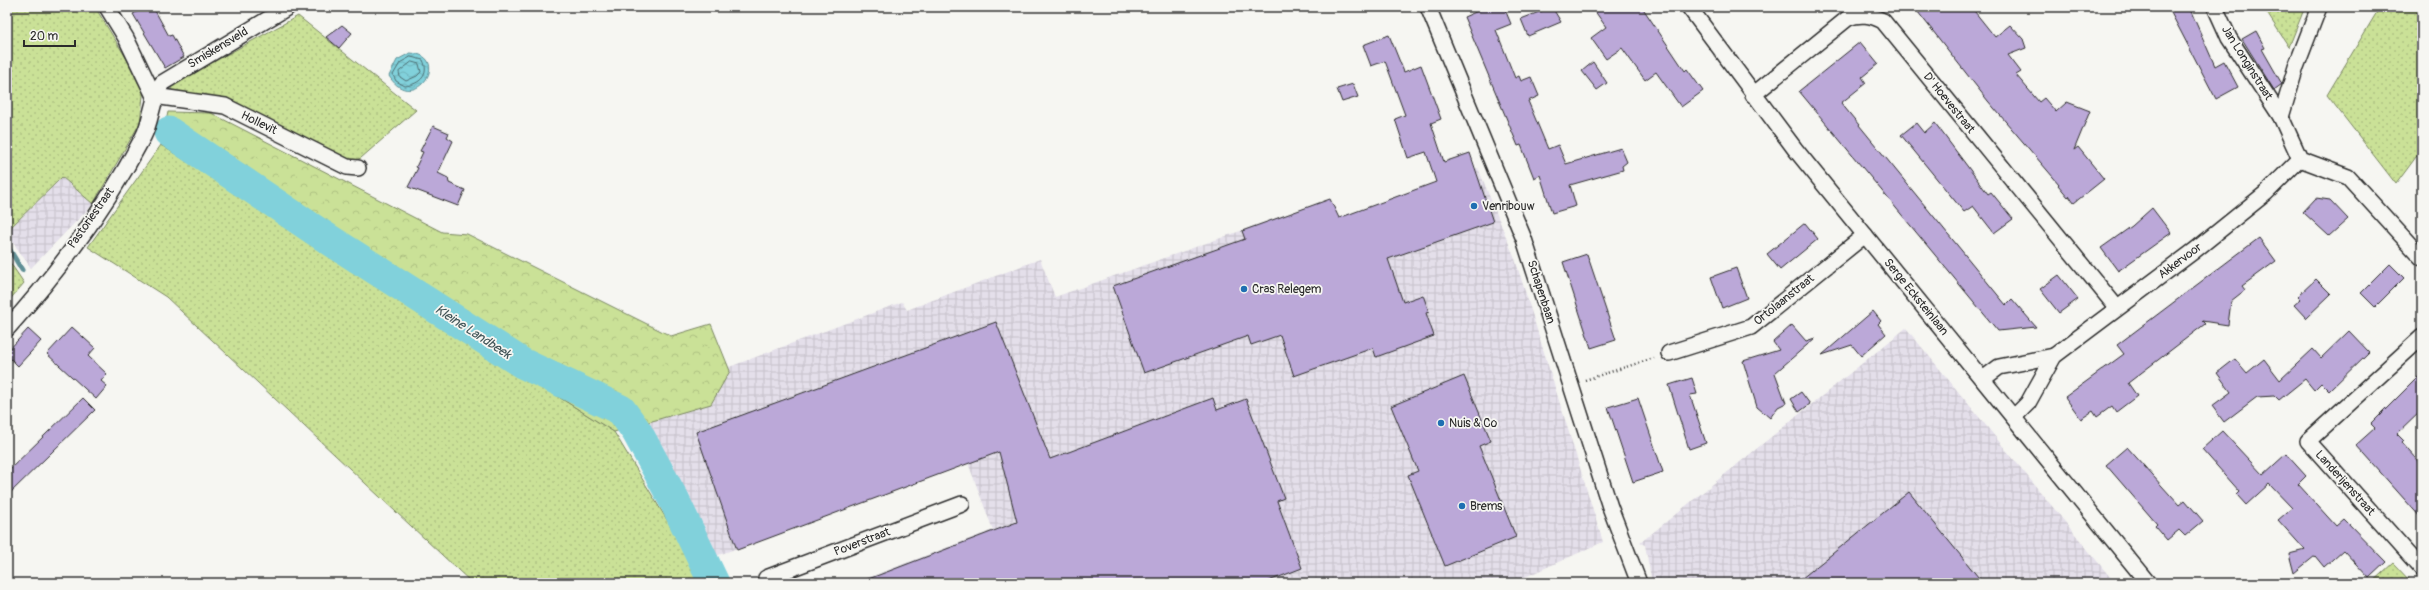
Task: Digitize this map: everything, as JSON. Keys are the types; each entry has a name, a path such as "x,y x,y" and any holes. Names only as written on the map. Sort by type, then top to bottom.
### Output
{"street":[{"path":"107,7 126,38 154,96"},
{"name":"Smiskensveld","path":"154,96 162,83 181,70 288,7"},
{"name":"Schapenbaan","path":"1428,7 1524,239 1610,507 1639,583"},
{"name":"Serge Ecksteinlaan","path":"1690,7 1752,95 2148,583"},
{"name":"Jan Longinstraat","path":"2215,7 2229,38 2281,117 2300,159"},
{"name":"Jan Longinstraat","path":"2281,117 2296,67 2319,7"},
{"name":"D' Hoevestraat","path":"1752,95 1848,18 1863,14 1873,16 1883,21 2117,308"},
{"name":"Hollevit","path":"154,96 226,106 347,167 358,168"},
{"name":"Pastoriestraat","path":"7,329 30,303 102,207 144,136 154,96"},
{"path":"2300,159 2348,177 2422,258"},
{"name":"Akkervoor","path":"2014,417 2028,403 2054,356 2266,193 2300,159"},
{"name":"Ortolaanstraat","path":"1669,353 1751,327 1865,235"},
{"name":"Landerijenstraat","path":"2422,337 2308,441 2422,569"},
{"name":"Akkervoor","path":"1983,379 1999,367 2054,356"},
{"name":"Poverstraat","path":"768,583 766,578 962,504"}],"path":[{"path":"1571,383 1669,353"}],"shaded area":[{"path":"1478,168 1515,259 1603,542 1512,583 854,583 993,530 968,463 705,560 685,517 631,420 724,369 902,302 907,310 1040,259 1055,297 1330,199 1339,218"},
{"path":"62,177 93,204 31,268 7,234 7,231"},
{"path":"1906,328 2115,583 1652,583 1645,545 1640,543"}],"green space":[{"path":"7,7 95,7 144,87 140,123 93,204 62,177 7,231"},
{"path":"2263,7 2305,7 2289,47"},
{"path":"2380,7 2422,7 2422,149 2396,184 2327,95"},
{"path":"298,16 416,110 361,158 353,161 220,99 172,93 171,88 182,79"},
{"path":"168,112 211,113 442,232 467,234 671,336 711,324 730,371 711,404 614,432 161,145"},
{"path":"161,145 614,432 705,583 472,583 166,297 88,247"},
{"path":"7,258 24,283 7,303"},
{"path":"2393,563 2412,583 2371,583"}],"water":[{"path":"410,53 423,56 429,63 429,72 425,80 418,87 409,90 399,87 389,76 397,60"}],"building":[{"path":"145,7 153,7 169,36 172,35 184,57 165,68 133,14"},
{"path":"1487,7 1504,7 1511,24 1496,30 1515,78 1519,76 1521,81 1531,77 1539,96 1528,101 1548,149 1558,145 1566,164 1621,148 1627,162 1622,166 1623,170 1570,185 1576,206 1552,213 1540,175 1534,178 1521,145 1518,146 1464,17"},
{"path":"1552,7 1561,22 1528,36 1521,19"},
{"path":"1592,7 1642,7 1685,71 1687,69 1703,91 1681,107 1656,72 1645,80 1622,48 1606,59 1591,38 1606,27"},
{"path":"1914,7 1971,7 1995,37 2010,25 2023,39 2026,48 2008,55 2021,72 2016,75 2039,102 2044,98 2056,112 2067,102 2090,111 2074,150 2078,147 2104,179 2074,203 1988,101"},
{"path":"2168,7 2189,7 2215,66 2224,61 2238,87 2216,99"},
{"path":"342,25 352,33 339,48 326,37"},
{"path":"2256,31 2265,48 2262,49 2282,84 2274,90 2242,39"},
{"name":"Cras Relegem","path":"1389,35 1404,72 1421,65 1441,119 1431,123 1444,162 1470,153 1493,222 1388,259 1403,302 1423,295 1429,312 1426,313 1434,336 1376,357 1373,348 1294,376 1280,335 1251,345 1248,336 1144,373 1113,286 1245,239 1242,231 1330,199 1339,218 1436,182 1426,152 1408,158 1395,119 1405,115 1385,61 1371,66 1363,45"},
{"path":"1860,42 1878,64 1862,77 1866,83 1841,103 2006,305 2012,299 2036,327 1998,331 1799,91"},
{"path":"1593,62 1607,83 1597,90 1582,71"},
{"path":"1353,84 1358,97 1342,102 1337,89"},
{"path":"1916,123 1924,133 1935,123 1988,194 1991,192 2013,219 1994,233 1973,206 1964,212 1901,135"},
{"path":"433,126 449,133 447,137 453,141 438,173 448,178 449,183 465,190 458,206 408,187 418,168 416,167 423,152 420,151"},
{"path":"2316,198 2330,200 2348,219 2329,236 2303,212"},
{"path":"2152,208 2171,233 2118,271 2101,248 2132,226"},
{"path":"1805,223 1818,239 1780,270 1767,254"},
{"path":"2259,238 2276,261 2242,286 2245,290 2231,301 2228,325 2202,321 2205,324 2128,383 2137,396 2116,412 2112,406 2097,417 2093,411 2081,419 2065,397 2124,354 2117,345"},
{"path":"1587,254 1616,340 1591,348 1563,262"},
{"path":"2390,264 2404,278 2375,307 2361,293"},
{"path":"1736,268 1747,298 1722,308 1711,277"},
{"path":"2059,275 2078,299 2059,313 2040,289"},
{"path":"2316,279 2331,294 2306,318 2294,305 2301,299 2298,296"},
{"path":"1873,311 1881,321 1878,324 1886,334 1861,356 1852,345 1822,355"},
{"path":"996,322 1050,459 1213,398 1217,410 1246,399 1284,498 1277,501 1302,568 1264,583 858,583 1017,522 999,452 737,550 696,432"},
{"path":"1792,325 1806,341 1815,338 1775,373 1786,403 1778,407 1770,418 1757,407 1743,361 1779,350 1773,342"},
{"path":"72,327 95,348 88,356 107,374 101,381 107,386 96,399 47,354"},
{"path":"28,329 41,341 18,366 7,355 7,352"},
{"path":"2349,331 2369,352 2329,391 2321,383 2314,390 2305,379 2279,400 2275,396 2257,397 2224,422 2212,406 2231,392 2217,373 2235,359 2247,373 2264,359 2280,380 2313,349 2321,358"},
{"path":"2422,373 2422,410 2397,434 2404,441 2402,443 2422,466 2422,519 2356,445 2375,428 2371,424"},
{"path":"1464,376 1491,441 1479,446 1516,537 1445,566 1408,475 1418,471 1391,406"},
{"path":"1692,378 1697,394 1690,395 1706,443 1689,449 1669,385"},
{"path":"1801,392 1810,404 1799,412 1791,399"},
{"path":"83,398 95,410 7,496 7,472"},
{"path":"1638,398 1663,472 1633,482 1608,407"},
{"path":"2222,431 2263,475 2286,454 2306,476 2298,484 2336,526 2344,519 2386,562 2369,578 2343,550 2324,567 2315,556 2294,573 2289,554 2305,550 2278,520 2292,508 2269,484 2246,505 2237,495 2240,492 2202,449"},
{"path":"2127,447 2179,505 2185,500 2203,521 2185,536 2179,530 2167,540 2155,526 2157,524 2106,465"},
{"path":"1909,492 1983,583 1796,583"}],"waterway":[{"name":"Kleine Landbeek","path":"169,132 319,233 522,363 621,410 637,432 675,502 714,583"},
{"path":"7,245 22,270"}],"place":[{"name":"Venribouw","path":"1474,206"},
{"name":"Cras Relegem","path":"1244,289"},
{"name":"Nuis & Co","path":"1441,423"},
{"name":"Brems","path":"1462,506"}]}
